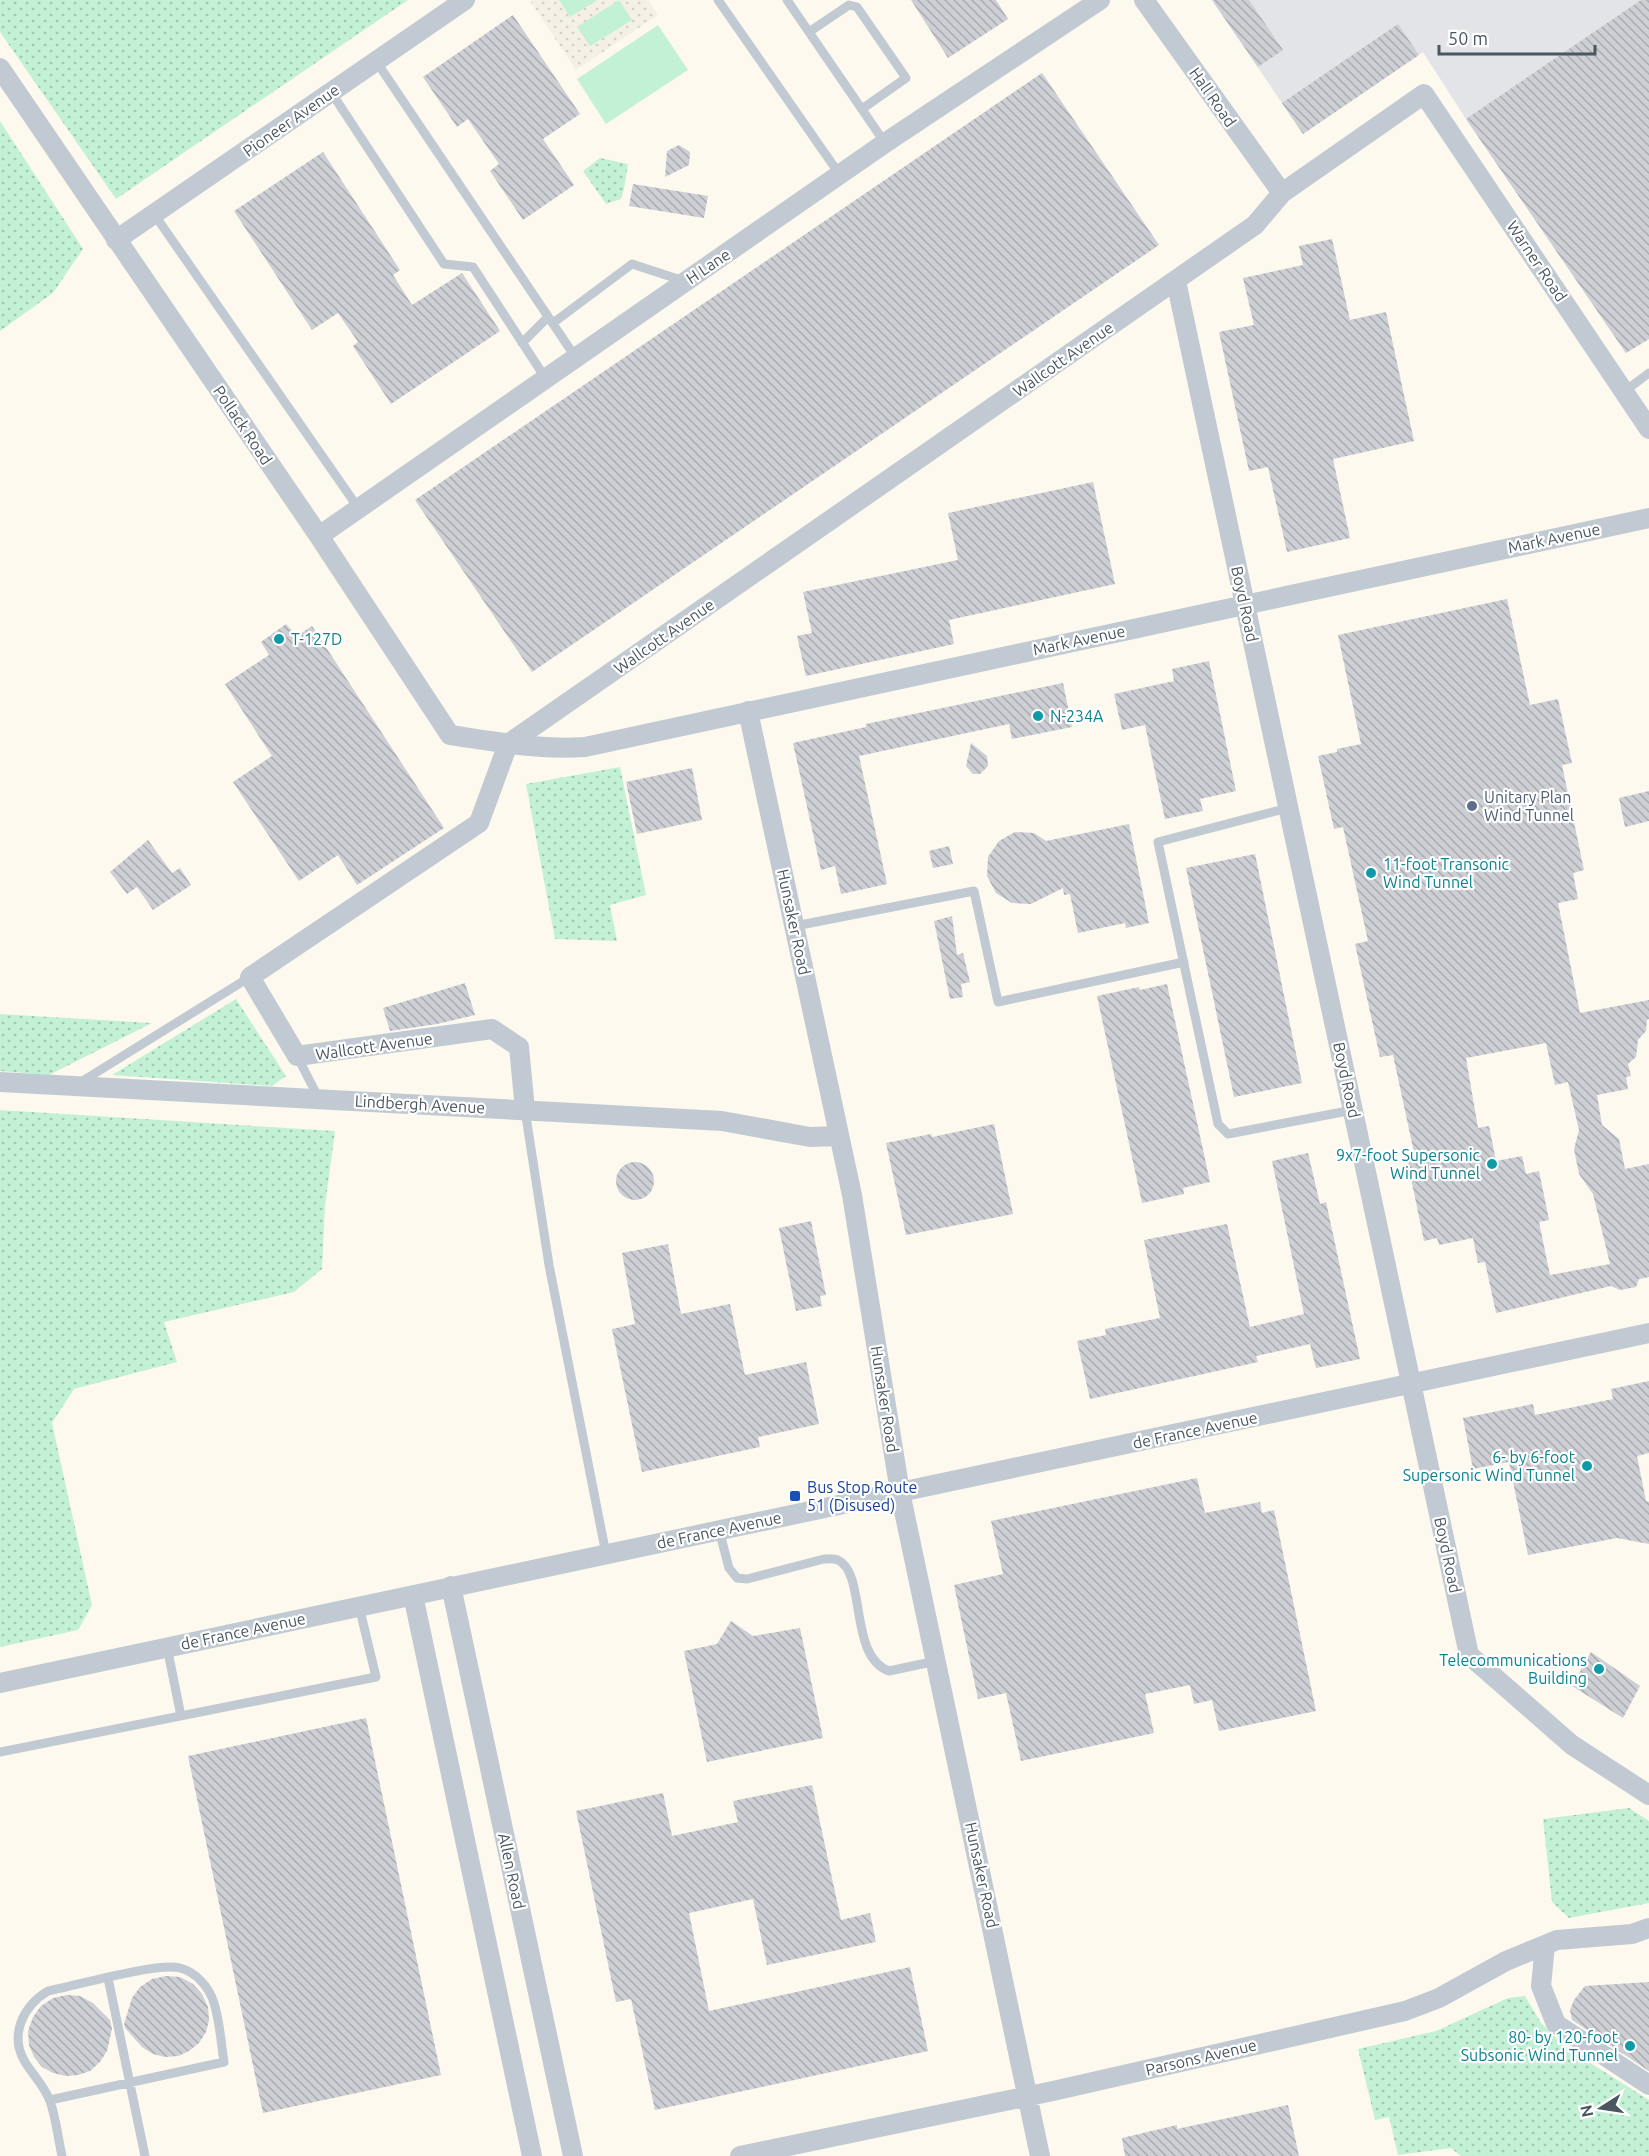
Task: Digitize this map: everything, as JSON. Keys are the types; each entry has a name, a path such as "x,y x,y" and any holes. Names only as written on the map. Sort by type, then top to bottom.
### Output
{"street":[{"name":"Pioneer Avenue","path":"116,240 465,0"},
{"name":"H Lane","path":"319,536 885,143 1100,0"},
{"name":"Hall Road","path":"1144,0 1282,193"},
{"name":"Pollack Road","path":"0,68 319,536 450,735 508,744"},
{"name":"Wallcott Avenue","path":"508,744 1255,225 1282,193 1424,94"},
{"name":"Warner Road","path":"1424,94 1625,390 1649,429"},
{"name":"Boyd Road","path":"1176,281 1469,1655 1572,1745 1649,1795"},
{"name":"Mark Avenue","path":"508,744 553,749 585,747 1649,518"},
{"name":"Hunsaker Road","path":"748,711 852,1195 900,1492 1040,2156"},
{"path":"250,977 479,824 508,744"},
{"name":"Wallcott Avenue","path":"250,977 297,1056 492,1029 519,1047 525,1110"},
{"name":"Lindbergh Avenue","path":"0,1082 723,1120 810,1137 839,1136"},
{"name":"de France Avenue","path":"0,1683 1649,1333"},
{"name":"Allen Road","path":"451,1586 573,2156"},
{"path":"413,1594 532,2156"},
{"name":"Parsons Avenue","path":"741,2156 1027,2096 1405,2011 1439,1998 1506,1961 1557,1940 1632,1934 1649,1928"},
{"path":"1545,1945 1541,1986 1556,2024 1649,2085"}],"lane":[{"path":"718,0 840,175"},
{"path":"787,0 885,143"},
{"path":"809,32 849,5 854,5 906,78 862,109"},
{"path":"376,62 576,358"},
{"path":"331,93 444,264 473,267 546,379"},
{"path":"154,214 358,509"},
{"path":"522,342 632,264 685,281"},
{"path":"1625,390 1649,373"},
{"path":"1288,808 1158,843 1218,1124 1228,1134 1353,1110"},
{"path":"795,926 974,891 998,1002 1184,962"},
{"path":"75,1086 250,977"},
{"path":"297,1056 319,1099"},
{"path":"525,1110 549,1265 606,1554"},
{"path":"719,1530 729,1568 737,1578 747,1579 836,1558 844,1564 850,1574 862,1629 875,1662 889,1671 936,1661"},
{"path":"0,1752 376,1677 359,1606"},
{"path":"167,1647 181,1716"},
{"path":"50,2100 224,2062 214,2002 205,1984 192,1973 178,1967 158,1967 48,1991 35,1999 25,2011 19,2025 18,2038 23,2059 50,2100 62,2156"},
{"path":"108,1978 146,2156"}],"shaded area":[{"path":"0,0 1212,0 1303,133 1423,52 1466,119 1626,353 1649,339 1649,2156 0,2156"},
{"path":"1212,0 1649,0 1649,339 1626,353 1466,119 1423,52 1303,134"}],"green space":[{"path":"0,0 408,0 116,199 0,32"},
{"path":"559,0 597,0 570,17"},
{"path":"619,0 632,20 590,46 577,27"},
{"path":"658,25 688,70 606,124 577,79"},
{"path":"0,121 83,249 53,293 0,331"},
{"path":"600,158 628,164 621,199 606,204 583,171"},
{"path":"620,767 646,895 610,905 617,941 555,939 526,784"},
{"path":"236,999 286,1076 272,1086 112,1075"},
{"path":"0,1014 152,1023 49,1075 0,1071"},
{"path":"0,1110 335,1131 325,1206 322,1269 294,1292 164,1322 177,1362 74,1389 52,1423 92,1605 78,1630 0,1647"},
{"path":"1629,1808 1649,1821 1649,1903 1569,1918 1552,1902 1543,1819"},
{"path":"1525,1996 1541,2023 1565,2047 1649,2100 1649,2156 1461,2156 1451,2148 1398,2155 1389,2117 1375,2120 1358,2049 1436,2031 1508,1998"}],"sand":[{"path":"648,0 658,15 576,70 530,1"}],"building":[{"path":"911,0 996,0 1008,19 948,58"},
{"path":"1212,0 1249,0 1283,50 1258,67"},
{"path":"1641,0 1649,0 1649,339 1626,353 1466,119"},
{"path":"513,15 580,114 543,139 574,185 523,220 490,171 499,164 468,119 457,127 423,77"},
{"path":"1398,24 1419,55 1303,134 1282,103"},
{"path":"1042,73 1159,245 532,672 415,500"},
{"path":"679,145 690,152 689,165 665,177 667,151"},
{"path":"323,152 400,270 393,275 412,305 462,273 500,331 391,404 353,346 358,342 338,313 312,330 234,211"},
{"path":"633,184 708,196 704,218 629,206"},
{"path":"1332,239 1350,320 1386,312 1414,441 1333,459 1350,538 1287,552 1268,467 1249,471 1219,332 1254,325 1243,278 1303,265 1299,246"},
{"path":"1093,482 1115,584 949,620 954,644 806,676 797,636 812,633 803,592 958,560 948,513"},
{"path":"1507,599 1530,705 1558,699 1572,763 1562,765 1584,870 1573,873 1578,899 1558,903 1580,1013 1649,1000 1649,1019 1646,1031 1638,1040 1636,1057 1628,1064 1631,1076 1626,1077 1628,1089 1597,1095 1602,1125 1619,1139 1625,1169 1649,1164 1649,1277 1639,1279 1636,1287 1620,1290 1611,1286 1496,1313 1485,1262 1478,1263 1473,1238 1439,1245 1437,1238 1424,1241 1407,1159 1415,1157 1393,1055 1380,1057 1355,944 1368,941 1343,827 1334,829 1318,756 1361,744 1338,635","holes":["1546,1043 1555,1085 1568,1082 1579,1130 1574,1149 1579,1174 1593,1194 1610,1264 1550,1275 1539,1222 1549,1220 1539,1171 1526,1174 1522,1156 1496,1161 1489,1126 1478,1128 1466,1058"]},
{"path":"286,624 297,636 312,626 444,828 357,885 338,855 299,881 233,782 272,756 225,684 269,655 261,642"},
{"path":"1209,661 1236,791 1200,799 1203,811 1165,819 1145,725 1122,730 1114,694 1174,681 1172,669"},
{"path":"1063,683 1072,727 1012,739 1009,724 859,756 887,884 841,894 835,866 821,870 793,743 866,727 866,724"},
{"path":"971,743 987,756 988,766 980,774 973,774 966,766"},
{"path":"692,768 702,820 637,834 626,782"},
{"path":"1649,791 1649,821 1625,827 1619,798"},
{"path":"1129,824 1149,923 1126,928 1125,923 1078,933 1070,894 1064,895 1063,888 1031,904 1012,903 996,893 987,876 988,857 999,841 1015,832 1034,833 1046,841"},
{"path":"148,840 172,873 180,868 191,885 153,910 137,887 127,894 110,872"},
{"path":"949,846 953,864 933,868 929,851"},
{"path":"1255,854 1302,1083 1234,1097 1186,868"},
{"path":"952,916 957,955 963,953 970,982 961,984 963,997 950,999 934,921"},
{"path":"465,983 475,1015 437,1024 390,1031 383,1008"},
{"path":"1167,984 1210,1182 1183,1188 1184,1194 1142,1203 1097,996"},
{"path":"994,1124 1013,1214 906,1235 886,1143 931,1134 932,1137"},
{"path":"1308,1153 1320,1204 1326,1202 1360,1359 1316,1368 1310,1344 1256,1356 1258,1362 1090,1399 1077,1341 1106,1335 1105,1329 1160,1318 1144,1240 1227,1224 1250,1327 1304,1314 1272,1161"},
{"path":"635,1162 649,1167 654,1181 649,1195 635,1200 621,1195 616,1181 621,1167"},
{"path":"811,1221 826,1295 820,1296 822,1306 796,1311 779,1228"},
{"path":"668,1244 681,1314 730,1304 745,1375 806,1362 819,1424 758,1437 760,1447 642,1472 612,1329 635,1324 622,1253"},
{"name":"6- by 6-foot Supersonic Wind Tunnel","path":"1649,1381 1649,1453 1637,1456 1646,1501 1649,1502 1649,1544 1617,1538 1528,1555 1509,1462 1473,1469 1463,1418 1533,1404 1535,1415 1613,1399 1611,1389"},
{"path":"1197,1478 1205,1513 1260,1502 1262,1513 1274,1510 1316,1711 1219,1731 1212,1700 1194,1704 1190,1685 1145,1694 1154,1733 1021,1761 1006,1693 978,1699 954,1585 1003,1574 991,1521"},
{"path":"731,1621 753,1636 800,1628 823,1738 707,1762 684,1651 717,1644"},
{"name":"Telecommunications Building","path":"1591,1652 1640,1686 1623,1718 1572,1686"},
{"path":"366,1718 441,2075 263,2113 188,1756"},
{"path":"812,1785 841,1920 870,1913 876,1942 767,1965 753,1899 689,1913 709,2011 910,1967 928,2051 655,2110 631,1999 616,2002 576,1811 663,1793 672,1836 738,1822 733,1801"},
{"path":"166,1976 180,1977 193,1984 202,1994 208,2007 209,2020 206,2032 199,2043 178,2056 165,2057 153,2054 142,2047 124,2024 132,1998 140,1987 152,1979"},
{"name":"80- by 120-foot Subsonic Wind Tunnel","path":"1649,1982 1649,2071 1572,2020 1570,2010 1574,2000 1585,1986"},
{"path":"67,1995 80,1996 93,2003 110,2020 112,2029 107,2051 100,2062 90,2071 66,2076 42,2067 34,2057 29,2045 28,2031 33,2017 41,2006 53,1998"},
{"path":"1288,2105 1299,2156 1125,2156 1122,2138 1177,2125 1177,2129"}],"place":[{"name":"T-127D","path":"279,639"},
{"name":"N-234A","path":"1038,716"},
{"name":"Unitary Plan Wind Tunnel","path":"1472,806"},
{"name":"11-foot Transonic Wind Tunnel","path":"1371,873"},
{"name":"9x7-foot Supersonic Wind Tunnel","path":"1492,1164"},
{"name":"6- by 6-foot Supersonic Wind Tunnel","path":"1587,1466"},
{"name":"Bus Stop Route 51 (Disused)","path":"795,1496"},
{"name":"Telecommunications Building","path":"1599,1669"},
{"name":"80- by 120-foot Subsonic Wind Tunnel","path":"1630,2046"}]}
